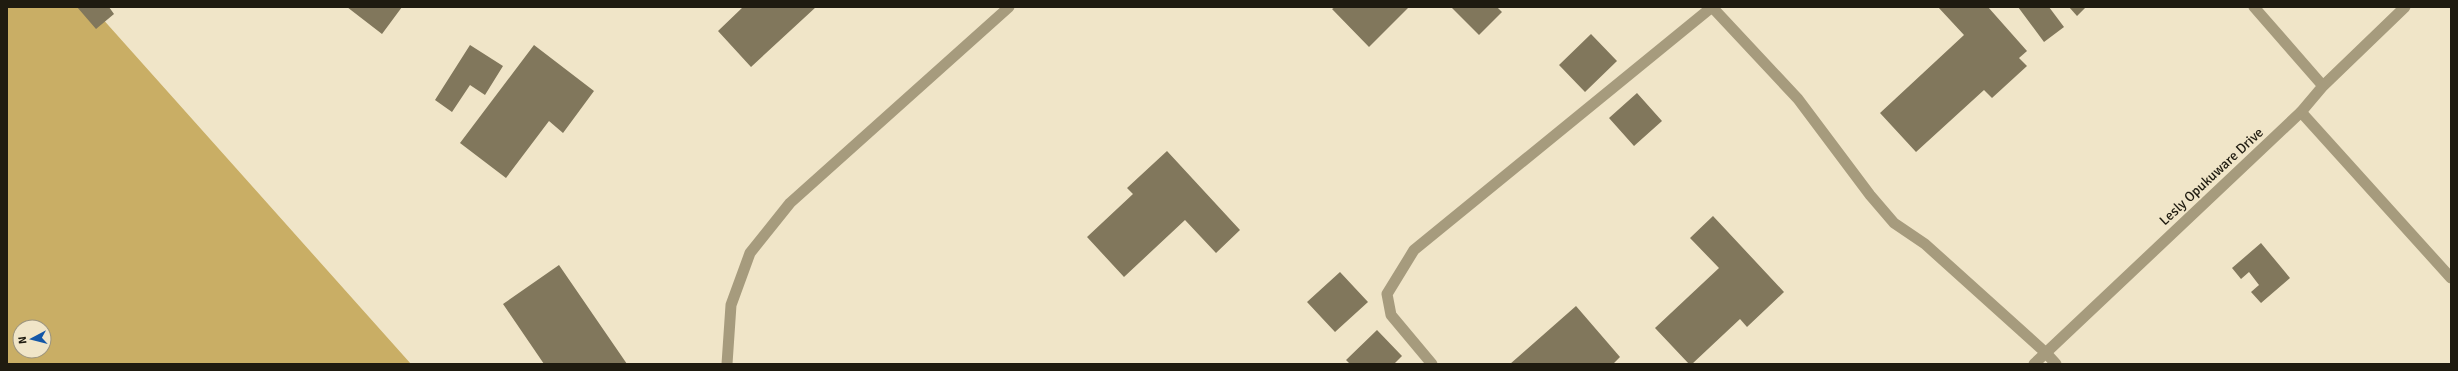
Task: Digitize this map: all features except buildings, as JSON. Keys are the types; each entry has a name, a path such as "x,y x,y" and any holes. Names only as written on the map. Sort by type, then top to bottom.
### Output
{"street":[{"path":"727,364 730,305 750,253 790,203 1009,7"},
{"path":"1432,364 1391,315 1387,294 1414,250 1712,7 1798,98 1870,195 1894,223 1925,244 2056,364"},
{"path":"2254,7 2323,86"},
{"name":"Lesly Opukuware Drive","path":"2034,364 2301,112 2323,86 2406,7"},
{"path":"2301,112 2451,278"}],"shaded area":[{"path":"7,7 92,7 411,364 7,364"}]}
